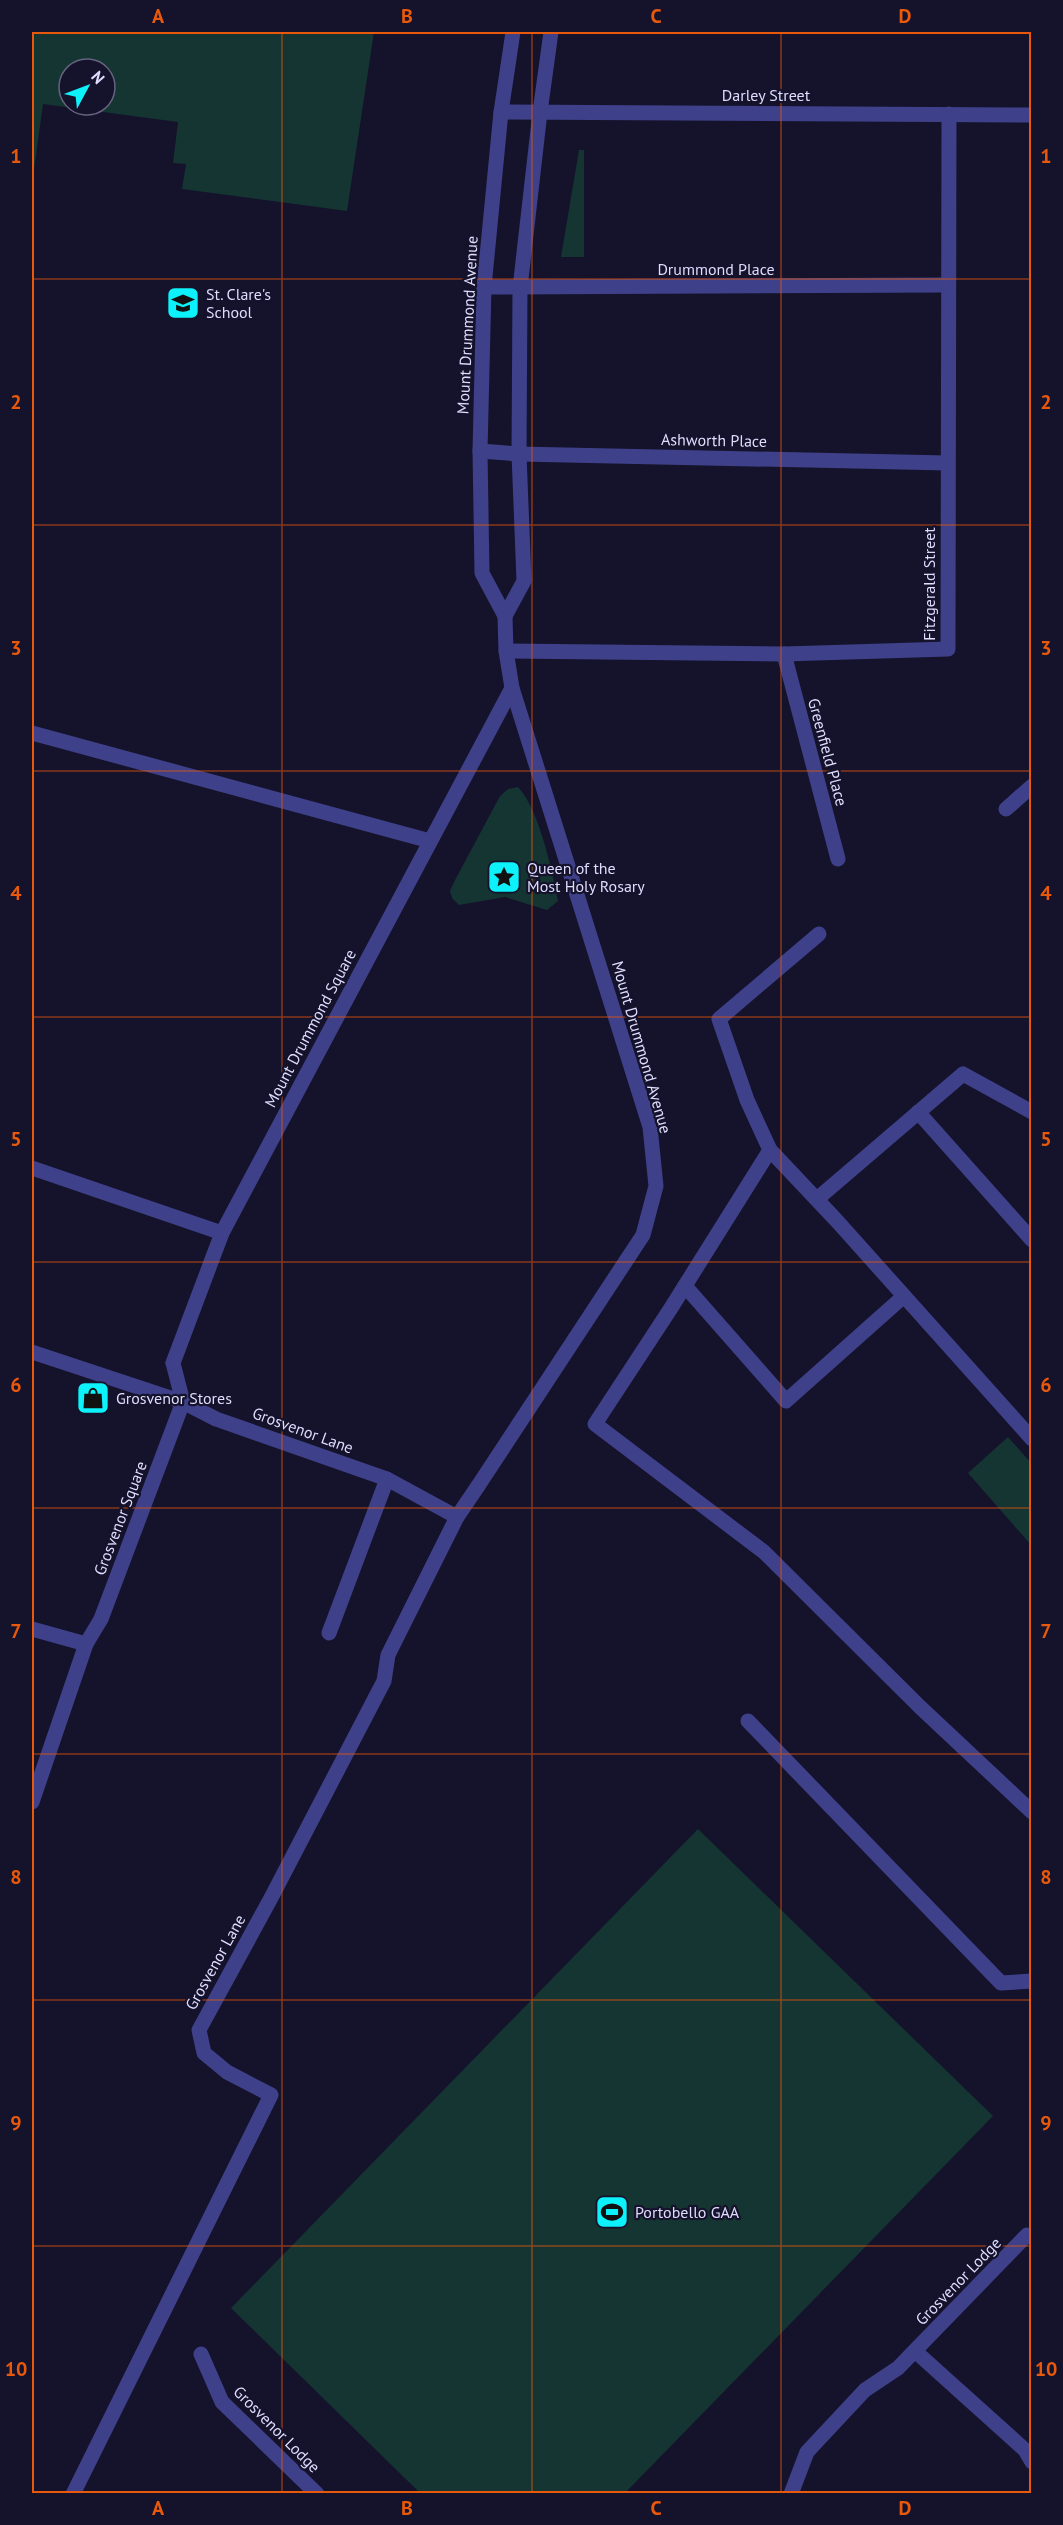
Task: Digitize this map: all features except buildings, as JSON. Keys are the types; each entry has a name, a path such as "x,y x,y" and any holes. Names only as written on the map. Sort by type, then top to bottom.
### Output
{"street":[{"name":"Mount Drummond Avenue","path":"478,1486 643,1235 656,1186 650,1127 512,688 506,651 505,616 483,573 480,451 484,287 501,112 513,32"},
{"path":"505,616 524,581 519,454 520,288 551,32"},
{"name":"Darley Street","path":"501,112 1032,115"},
{"name":"Fitzgerald Street","path":"506,651 784,654 948,649 949,114"},
{"name":"Drummond Place","path":"484,287 948,285"},
{"name":"Ashworth Place","path":"480,451 519,454 947,463"},
{"name":"Greenfield Place","path":"784,654 838,859"},
{"name":"Mount Drummond Square","path":"183,1402 173,1363 222,1233 512,688"},
{"path":"32,733 430,841"},
{"path":"1006,808 1032,786"},
{"path":"819,934 719,1019 747,1100 770,1150 817,1199 1032,1439"},
{"path":"817,1199 963,1074 1032,1112"},
{"path":"918,1113 1032,1240"},
{"path":"770,1150 595,1424 764,1551 920,1707 1032,1812"},
{"path":"32,1168 222,1233"},
{"path":"685,1286 786,1401 904,1296"},
{"name":"Grosvenor Lane","path":"32,1352 183,1402 216,1419 387,1479 457,1517"},
{"name":"Grosvenor Square","path":"32,1802 86,1644 102,1619 183,1402"},
{"path":"328,1633 387,1479"},
{"name":"Grosvenor Lane","path":"73,2493 271,2095 227,2072 204,2053 199,2030 384,1681 387,1654 457,1517 478,1486"},
{"path":"32,1629 86,1644"},
{"path":"748,1721 1001,1983 1032,1981"},
{"name":"Grosvenor Lodge","path":"790,2493 807,2452 865,2390 898,2368 1027,2235"},
{"name":"Grosvenor Lodge","path":"915,2351 1025,2450 1032,2462"},
{"name":"Grosvenor Lodge","path":"201,2354 222,2402 317,2493"}],"green space":[{"path":"32,32 374,32 347,211 182,189 186,164 173,163 178,122 117,114 117,57 57,57 57,106 43,104 32,184"},
{"path":"579,150 584,150 584,257 561,257"},
{"path":"518,787 526,797 538,825 558,901 547,910 505,897 459,905 452,898 450,891 454,882 500,796 508,789"},
{"path":"1008,1437 1031,1463 1031,1545 968,1473"},
{"name":"Portobello GAA","path":"698,1829 993,2116 625,2493 420,2493 231,2308"}],"place":[{"name":"St. Clare's School","path":"183,303"},
{"name":"Queen of the Most Holy Rosary","path":"504,877"},
{"name":"Grosvenor Stores","path":"93,1398"},
{"name":"Portobello GAA","path":"612,2212"}]}
